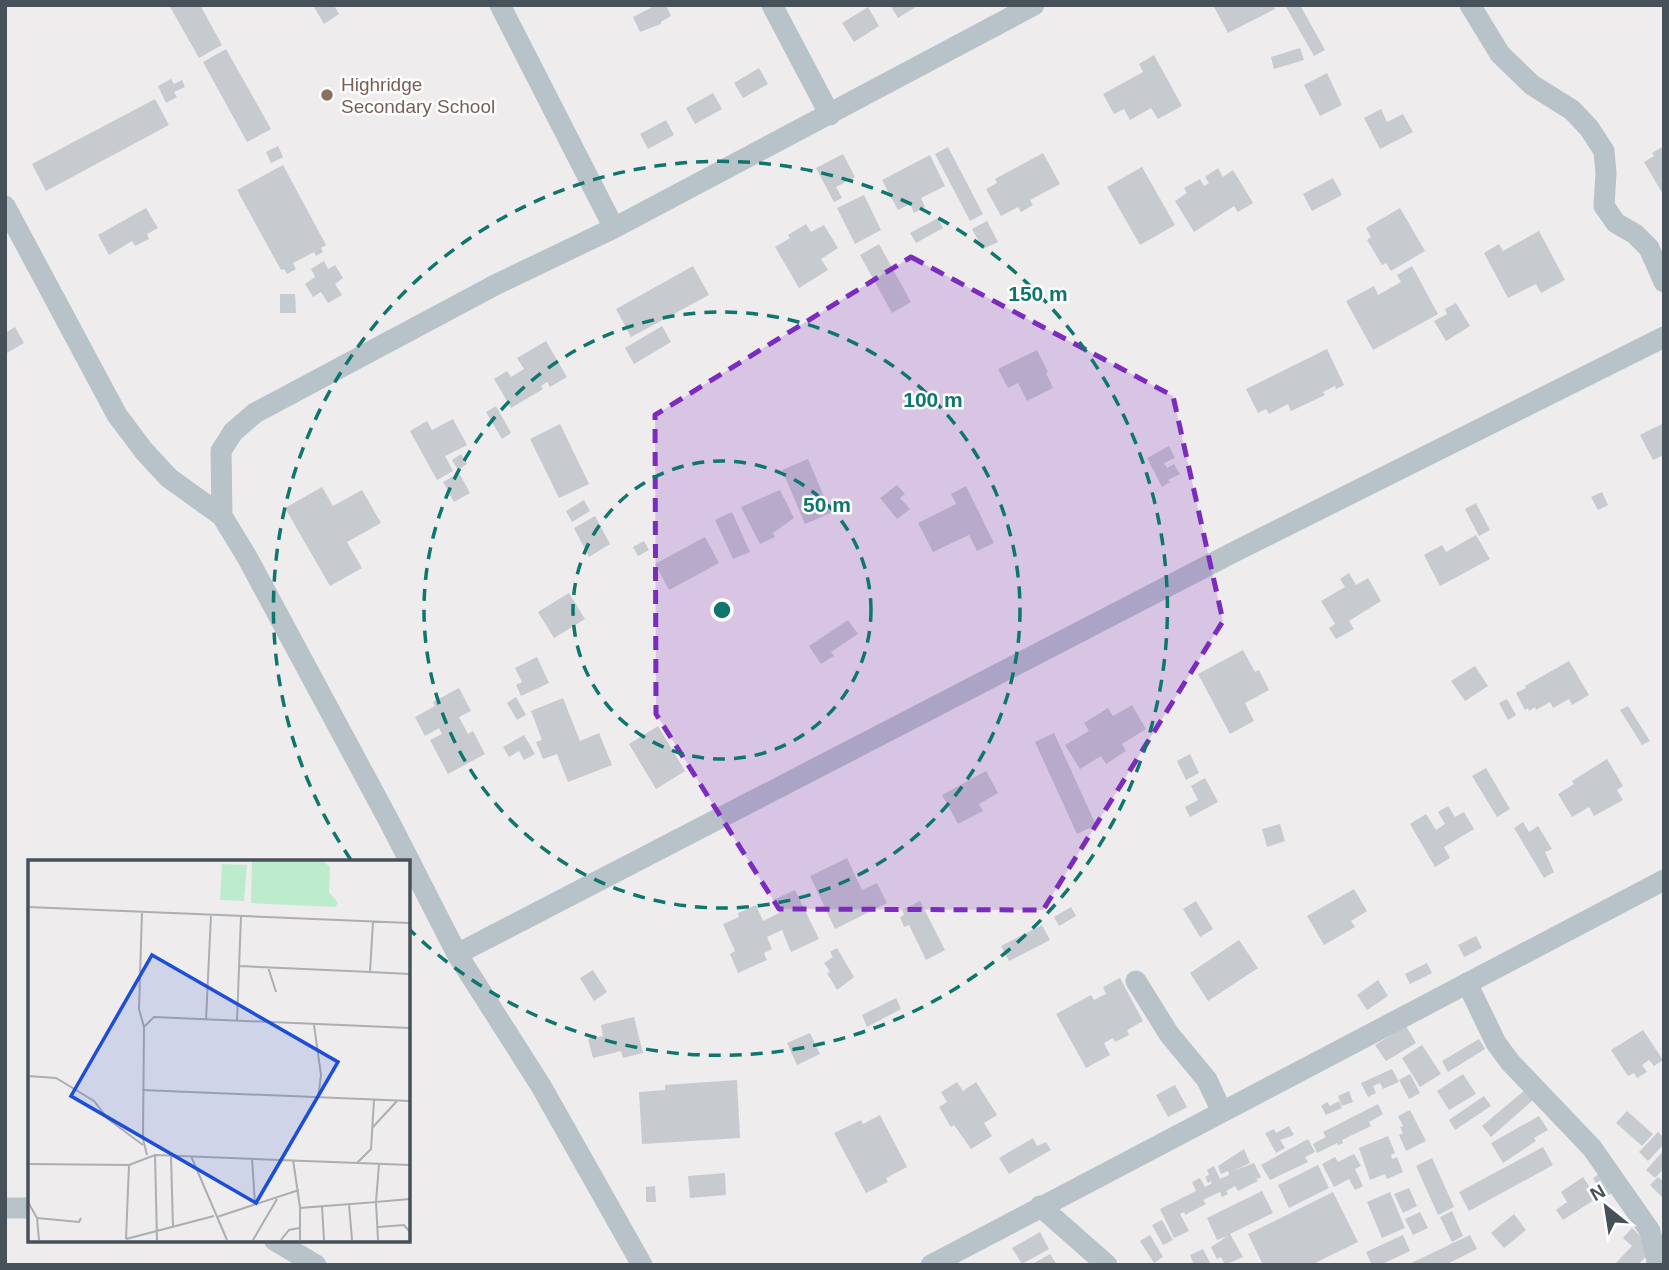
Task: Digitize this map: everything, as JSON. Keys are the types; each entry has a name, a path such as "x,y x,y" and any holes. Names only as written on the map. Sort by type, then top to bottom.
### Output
{"street":[{"path":"500,5 614,228"},
{"path":"772,5 830,115"},
{"path":"222,516 221,451 233,432 255,413 497,284 614,228 830,115 1034,5"},
{"path":"1470,5 1500,54 1532,85 1572,110 1589,128 1604,151 1604,206 1616,223 1635,234 1649,248 1664,282"},
{"path":"5,206 117,415 169,478 222,516 409,860"},
{"path":"457,954 1236,551 1664,337"},
{"path":"410,862 457,954 541,1086 642,1265"},
{"path":"931,1265 1664,880"},
{"path":"1136,981 1169,1034 1207,1080 1222,1111"},
{"path":"1467,983 1496,1043 1510,1062 1592,1148 1657,1232 1658,1265"},
{"path":"1040,1206 1107,1265"},
{"path":"5,1208 28,1208"},
{"path":"277,1242 316,1265"}],"highlighted area":[{"path":"911,257 1173,396 1223,621 1043,910 779,909 656,714 655,415"}],"building":[{"path":"169,5 200,5 222,45 199,58"},
{"path":"313,5 334,5 339,14 324,24"},
{"path":"656,5 666,5 671,16 661,24 640,32 633,17"},
{"path":"890,5 919,5 898,18"},
{"path":"1213,5 1273,5 1275,9 1228,33"},
{"path":"1285,5 1300,5 1325,50 1314,56"},
{"path":"868,7 879,26 854,42 842,23"},
{"path":"1300,48 1304,60 1274,69 1271,57"},
{"path":"226,49 271,129 247,142 203,62"},
{"path":"1154,55 1182,106 1158,119 1151,108 1130,120 1124,109 1114,114 1103,94 1143,72 1139,64"},
{"path":"759,68 768,84 743,98 734,83"},
{"path":"1327,73 1342,105 1320,116 1304,85"},
{"path":"171,79 174,84 182,80 185,87 174,92 177,97 166,103 158,86"},
{"path":"713,93 722,109 695,124 686,108"},
{"path":"155,99 169,125 46,191 32,164"},
{"path":"1381,109 1387,122 1403,114 1413,132 1380,149 1364,118"},
{"path":"666,120 674,135 648,149 640,134"},
{"path":"278,146 283,157 271,163 266,152"},
{"path":"1664,146 1664,196 1644,162"},
{"path":"948,147 983,214 970,221 935,154"},
{"path":"1043,153 1060,184 1030,200 1033,205 1021,212 1018,207 1001,216 986,189 997,183 995,179"},
{"path":"843,154 855,177 836,187 842,198 834,202 816,168"},
{"path":"930,155 945,186 921,198 925,207 914,213 910,204 898,210 882,180"},
{"path":"283,165 326,245 321,248 323,252 316,256 314,252 293,263 296,269 287,274 284,269 281,270 237,190"},
{"path":"1142,167 1175,225 1140,245 1107,187"},
{"path":"1218,168 1223,177 1233,170 1253,203 1238,212 1234,206 1194,232 1175,201 1187,193 1184,188 1200,179 1204,186 1209,183 1205,177"},
{"path":"1333,178 1342,195 1312,211 1303,194"},
{"path":"864,195 881,230 855,244 837,208"},
{"path":"146,208 158,228 147,234 149,239 135,246 132,241 109,255 98,235"},
{"path":"1400,208 1425,251 1391,271 1386,263 1382,265 1367,240 1371,237 1366,228"},
{"path":"938,218 943,228 916,243 910,233"},
{"path":"987,221 998,242 983,249 972,229"},
{"path":"806,224 811,232 824,225 838,248 821,259 828,270 799,288 775,247"},
{"path":"1539,231 1565,280 1541,293 1536,284 1508,298 1484,253 1499,244 1503,251"},
{"path":"879,244 911,302 892,313 860,255"},
{"path":"324,261 328,269 335,265 343,278 335,284 342,295 328,303 321,292 313,297 305,284 315,277 311,269"},
{"path":"693,266 709,295 631,337 616,309"},
{"path":"1412,266 1438,314 1373,350 1346,301 1374,286 1378,295 1401,282 1397,275"},
{"path":"280,294 295,294 296,313 280,313"},
{"path":"1456,303 1470,326 1446,341 1434,321 1447,314 1445,309"},
{"path":"662,326 671,342 634,364 625,348"},
{"path":"15,327 24,343 5,354 5,333"},
{"path":"546,341 567,377 550,387 547,382 541,386 543,389 511,408 494,379 507,371 511,377 524,369 517,358"},
{"path":"1327,349 1344,385 1336,389 1335,386 1323,392 1325,395 1291,411 1288,404 1269,414 1266,409 1258,413 1246,389"},
{"path":"1037,350 1053,388 1027,401 1018,383 1008,388 998,369"},
{"path":"496,406 511,433 502,439 486,412"},
{"path":"453,419 467,445 445,456 453,471 437,480 410,431 427,421 432,430"},
{"path":"1664,423 1664,455 1653,460 1640,435"},
{"path":"560,424 589,484 559,498 530,439"},
{"path":"1169,446 1175,458 1164,463 1167,468 1174,464 1180,474 1168,480 1170,482 1162,487 1147,458"},
{"path":"461,454 467,464 458,470 452,460"},
{"path":"808,459 831,513 805,524 782,470"},
{"path":"459,473 470,493 454,502 443,482"},
{"path":"897,485 905,494 900,498 910,509 897,519 880,498"},
{"path":"966,486 994,543 977,551 969,535 933,552 918,523 956,504 951,494"},
{"path":"322,487 333,506 362,490 381,523 347,542 362,568 330,586 285,508"},
{"path":"780,490 794,518 773,533 775,537 760,544 741,507"},
{"path":"1602,492 1608,505 1598,510 1591,497"},
{"path":"584,500 590,511 572,522 566,511"},
{"path":"1476,503 1490,530 1479,536 1465,509"},
{"path":"732,512 750,552 733,559 715,520"},
{"path":"595,516 610,544 589,557 574,528"},
{"path":"1476,535 1490,559 1440,586 1424,555 1442,545 1446,552"},
{"path":"705,537 719,563 669,590 655,564"},
{"path":"644,541 649,550 638,556 633,547"},
{"path":"1349,573 1356,585 1368,578 1381,601 1349,621 1354,629 1336,639 1329,628 1335,624 1321,601 1345,587 1340,579"},
{"path":"569,593 585,619 554,638 538,612"},
{"path":"848,620 858,634 831,652 834,656 821,664 809,646"},
{"path":"1243,650 1255,672 1259,670 1269,690 1245,703 1254,721 1230,734 1198,674"},
{"path":"537,657 549,683 521,696 516,685 522,682 515,668"},
{"path":"1569,661 1589,695 1572,705 1569,699 1553,708 1550,702 1536,710 1535,707 1529,711 1528,708 1525,710 1516,693"},
{"path":"1475,666 1488,686 1465,701 1451,681"},
{"path":"459,688 471,711 459,717 468,734 473,731 485,754 448,774 430,740 442,734 439,728 425,736 415,717 435,706 433,702"},
{"path":"516,697 526,715 517,720 507,703"},
{"path":"563,698 580,741 599,733 612,765 568,782 557,754 543,759 536,742 542,740 531,711"},
{"path":"1507,699 1516,715 1508,720 1499,703"},
{"path":"1132,705 1146,729 1122,744 1126,751 1106,764 1101,756 1080,769 1065,745 1089,731 1084,723 1108,708 1113,716"},
{"path":"1628,706 1650,741 1642,745 1620,710"},
{"path":"658,726 685,771 656,789 629,744"},
{"path":"1054,733 1096,825 1077,834 1035,742"},
{"path":"524,735 535,754 524,760 519,751 509,757 503,747"},
{"path":"1190,754 1199,773 1186,780 1177,761"},
{"path":"1607,759 1623,786 1617,790 1623,800 1594,816 1589,807 1572,817 1558,794 1574,784 1572,781"},
{"path":"1486,768 1510,809 1497,817 1472,776"},
{"path":"986,771 998,793 979,804 983,811 958,824 942,795"},
{"path":"1205,778 1218,802 1190,817 1185,807 1198,800 1191,786"},
{"path":"1448,806 1455,817 1464,812 1474,829 1444,847 1450,858 1435,867 1410,824 1426,814 1436,830 1445,824 1438,812"},
{"path":"1523,822 1529,832 1538,826 1552,849 1545,852 1554,872 1544,878 1514,828"},
{"path":"1280,824 1285,841 1267,847 1262,829"},
{"path":"847,858 862,890 877,883 887,903 835,929 810,876"},
{"path":"1354,889 1367,911 1351,921 1355,927 1324,945 1307,916"},
{"path":"795,890 819,939 791,952 782,930 767,937 772,949 764,953 767,960 738,973 730,954 735,951 723,924 756,905 763,921 779,913 773,900"},
{"path":"920,901 945,950 926,960 909,925 904,927 900,917 904,915 902,910"},
{"path":"1196,901 1213,929 1200,937 1183,909"},
{"path":"1071,907 1076,916 1059,926 1054,917"},
{"path":"1042,925 1050,940 1009,961 1001,946"},
{"path":"1476,936 1482,948 1464,957 1458,945"},
{"path":"1239,940 1258,968 1208,1001 1190,973"},
{"path":"837,948 854,977 837,990 824,963 833,957 830,952"},
{"path":"1427,963 1432,973 1410,984 1405,974"},
{"path":"593,970 607,992 594,1001 580,978"},
{"path":"1120,978 1143,1021 1127,1030 1129,1035 1115,1042 1113,1038 1104,1043 1110,1055 1086,1068 1056,1014 1091,995 1094,1000 1106,994 1103,987"},
{"path":"1378,980 1388,996 1367,1010 1357,995"},
{"path":"896,998 901,1009 867,1027 862,1015"},
{"path":"634,1017 643,1053 623,1058 621,1051 593,1058 588,1039 603,1036 601,1025"},
{"path":"1406,1026 1416,1043 1386,1061 1375,1045"},
{"path":"1643,1030 1663,1060 1654,1066 1649,1060 1642,1065 1647,1072 1637,1078 1634,1073 1628,1076 1611,1050"},
{"path":"810,1033 820,1054 797,1065 787,1043"},
{"path":"1479,1039 1485,1049 1448,1072 1442,1061"},
{"path":"1422,1045 1441,1074 1420,1087 1402,1058"},
{"path":"1392,1069 1399,1082 1383,1089 1380,1083 1373,1086 1376,1093 1368,1097 1361,1083"},
{"path":"1410,1074 1420,1093 1409,1099 1399,1080"},
{"path":"1463,1074 1476,1094 1449,1110 1437,1091"},
{"path":"737,1080 740,1138 642,1144 639,1092 665,1090 665,1085"},
{"path":"957,1082 963,1091 976,1082 997,1115 984,1123 992,1136 971,1149 954,1125 951,1127 939,1107 947,1102 941,1092"},
{"path":"1175,1085 1187,1107 1168,1117 1156,1095"},
{"path":"1525,1090 1533,1100 1491,1137 1482,1126"},
{"path":"1349,1091 1353,1102 1342,1106 1338,1096"},
{"path":"1484,1096 1491,1106 1455,1130 1449,1120"},
{"path":"1339,1101 1342,1108 1326,1115 1321,1106 1327,1102 1330,1106"},
{"path":"1378,1104 1383,1114 1369,1122 1371,1126 1342,1140 1343,1143 1337,1143 1317,1153 1313,1144 1326,1137 1323,1132"},
{"path":"1410,1110 1426,1141 1406,1151 1399,1135 1403,1133 1400,1127 1403,1126 1398,1116"},
{"path":"1627,1111 1653,1134 1642,1146 1616,1123"},
{"path":"880,1115 907,1167 886,1178 888,1182 866,1193 834,1133 861,1120 863,1124"},
{"path":"1539,1116 1548,1130 1503,1163 1491,1143"},
{"path":"1289,1126 1294,1135 1280,1140 1285,1148 1276,1153 1265,1133 1274,1129 1276,1133"},
{"path":"1658,1132 1664,1138 1664,1144 1648,1161 1639,1152"},
{"path":"1388,1136 1395,1153 1391,1155 1392,1159 1397,1157 1403,1172 1387,1179 1385,1174 1370,1180 1359,1148"},
{"path":"1033,1138 1037,1146 1046,1142 1051,1150 1009,1174 999,1158"},
{"path":"1308,1139 1315,1152 1305,1157 1308,1162 1270,1180 1261,1165"},
{"path":"1543,1147 1553,1165 1469,1211 1459,1192"},
{"path":"1244,1149 1250,1163 1233,1171 1254,1163 1261,1177 1258,1179 1255,1176 1258,1181 1238,1191 1235,1186 1222,1197 1220,1192 1203,1200 1206,1204 1185,1215 1184,1212 1180,1214 1189,1231 1174,1238 1160,1209 1196,1191 1192,1182 1200,1178 1205,1187 1212,1183 1208,1183 1205,1177 1209,1175 1207,1170 1214,1166 1220,1179 1229,1175 1228,1171 1221,1174 1218,1166"},
{"path":"1664,1150 1664,1168 1655,1178 1646,1170"},
{"path":"1354,1154 1361,1166 1355,1169 1363,1186 1355,1190 1349,1179 1334,1187 1322,1164 1335,1157 1338,1162"},
{"path":"1432,1158 1454,1207 1438,1215 1416,1166"},
{"path":"1318,1165 1329,1188 1289,1208 1278,1185"},
{"path":"1605,1171 1616,1190 1604,1198 1593,1178"},
{"path":"725,1173 726,1195 690,1198 688,1176"},
{"path":"1583,1177 1597,1198 1563,1220 1556,1210 1567,1202 1561,1192"},
{"path":"1658,1177 1664,1182 1664,1199 1650,1185"},
{"path":"655,1186 656,1202 646,1202 646,1187"},
{"path":"1409,1188 1417,1206 1403,1213 1394,1194"},
{"path":"1262,1191 1273,1213 1230,1234 1243,1257 1225,1265 1221,1257 1217,1259 1211,1247 1228,1236 1217,1240 1207,1218"},
{"path":"1333,1192 1358,1242 1311,1265 1263,1265 1248,1234"},
{"path":"1390,1192 1405,1228 1382,1238 1367,1202"},
{"path":"1452,1211 1463,1236 1452,1242 1440,1217"},
{"path":"1420,1212 1428,1228 1413,1235 1405,1219"},
{"path":"1514,1214 1526,1230 1504,1248 1491,1233"},
{"path":"1162,1220 1173,1240 1163,1245 1152,1225"},
{"path":"1632,1228 1654,1248 1638,1265 1614,1265 1632,1246 1623,1238"},
{"path":"1040,1232 1049,1249 1022,1264 1012,1248"},
{"path":"1150,1235 1163,1257 1154,1263 1140,1241"},
{"path":"1403,1235 1410,1251 1380,1265 1372,1265 1366,1252"},
{"path":"1470,1235 1477,1249 1445,1265 1407,1265"},
{"path":"1203,1249 1211,1265 1194,1265 1190,1255"},
{"path":"1050,1254 1057,1265 1031,1265"}],"place":[{"name":"Highridge Secondary School","path":"327,95"}]}
